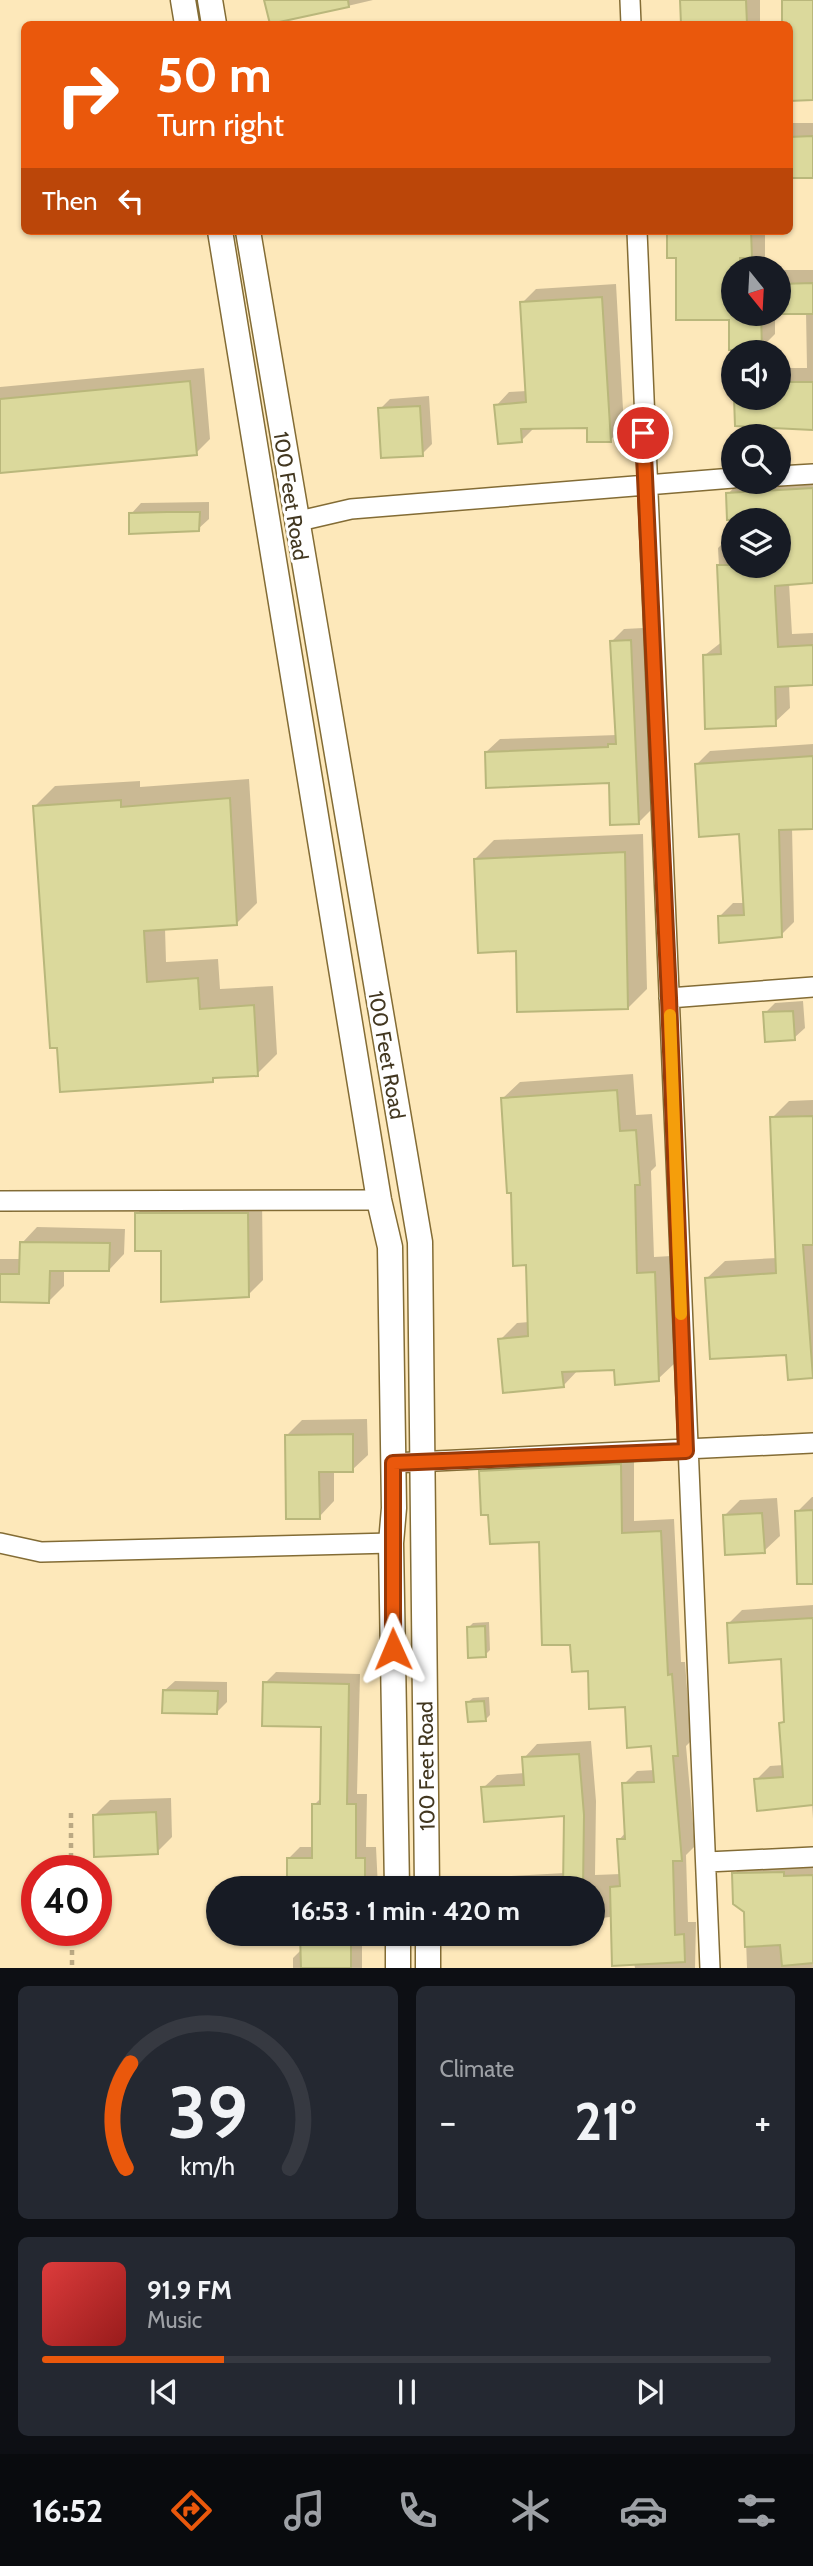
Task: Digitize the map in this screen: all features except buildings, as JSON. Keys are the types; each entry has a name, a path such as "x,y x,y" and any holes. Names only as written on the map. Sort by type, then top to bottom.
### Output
{"street":[{"path":"183,0 186,21"},
{"path":"210,0 214,21"},
{"path":"630,0 631,21"},
{"name":"100 Feet Road","path":"221,235 379,1200 390,1247 393,1463 391,1543 397,1876"},
{"name":"100 Feet Road","path":"249,235 295,522 420,1242 427,1876"},
{"path":"636,235 710,1968"},
{"path":"791,475 813,474"},
{"path":"295,522 351,509 721,479"},
{"path":"669,998 813,987"},
{"path":"0,1201 379,1200"},
{"path":"393,1463 813,1443"},
{"path":"0,1543 41,1552 391,1543"},
{"path":"707,1862 813,1857"},
{"path":"398,1946 398,1968"},
{"path":"428,1946 428,1968"}],"path":[{"path":"71,1813 71,1855"},
{"path":"72,1946 72,1968"}],"slow traffic":[{"path":"670,1015 681,1314"}],"route":[{"path":"393,1649 393,1463 686,1451 669,998 643,433"}]}
